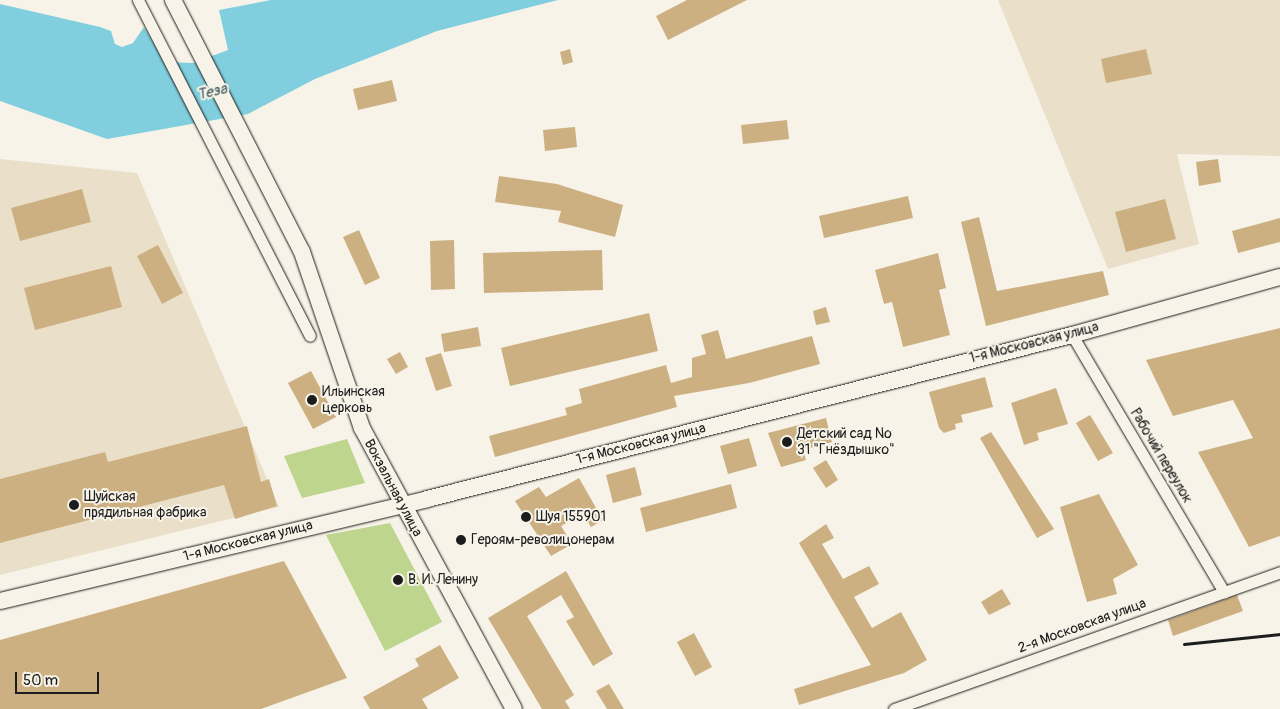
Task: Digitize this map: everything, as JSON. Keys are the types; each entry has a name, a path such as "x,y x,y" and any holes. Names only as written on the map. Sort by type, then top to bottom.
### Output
{"main road":[{"name":"Вокзальная улица","path":"173,0 251,146 302,252 362,428 401,505 514,709"},
{"name":"1-я Московская улица","path":"0,601 401,505 1072,335 1280,277"}],"street":[{"path":"138,0 221,155 310,336"},
{"name":"Рабочий переулок","path":"1072,335 1224,592"},
{"name":"2-я Московская улица","path":"894,709 1280,572"}],"shaded area":[{"path":"998,0 1280,0 1280,156 1177,154 1199,244 1108,269"},
{"name":"Шуйская прядильная фабрика","path":"0,159 137,173 279,507 0,575"}],"green space":[{"path":"347,439 365,483 302,498 284,456"},
{"path":"390,523 442,622 385,651 326,535"}],"water":[{"name":"Теза","path":"271,0 558,0 437,31 315,79 248,114 107,139 0,101 0,4 100,27 111,31 115,44 122,47 133,43 144,27 165,62 193,63 228,50 219,10"}],"building":[{"path":"687,0 747,0 668,40 656,16"},
{"path":"570,49 573,62 563,65 560,52"},
{"path":"1146,49 1152,74 1106,83 1101,59"},
{"path":"392,80 397,101 358,110 353,89"},
{"path":"787,120 789,139 743,144 741,125"},
{"path":"575,127 577,147 545,151 543,130"},
{"path":"1218,159 1221,182 1199,186 1196,162"},
{"path":"499,176 557,184 623,205 615,237 558,222 561,211 495,202"},
{"path":"82,189 91,222 20,241 11,208"},
{"path":"908,196 913,218 824,238 819,216"},
{"path":"1165,199 1176,239 1126,252 1115,212"},
{"path":"979,217 997,291 1103,271 1109,295 986,326 961,222"},
{"path":"1280,218 1280,242 1238,253 1232,231"},
{"path":"359,230 380,278 365,285 343,237"},
{"path":"454,240 455,289 431,290 430,241"},
{"path":"158,245 183,293 162,304 137,256"},
{"path":"602,250 603,290 484,293 483,253"},
{"path":"938,253 946,288 939,290 950,335 903,347 892,302 884,304 875,270"},
{"path":"111,266 122,307 35,330 24,288"},
{"path":"826,307 830,322 816,325 813,311"},
{"path":"649,313 658,351 510,386 501,348"},
{"path":"478,327 481,346 444,352 441,334"},
{"path":"1280,328 1280,536 1249,547 1198,452 1253,438 1233,400 1173,416 1146,360"},
{"path":"718,330 726,359 812,336 820,364 749,383 674,396 677,407 495,457 489,436 567,415 565,408 582,403 579,389 666,365 671,383 692,377 692,358 706,354 701,335"},
{"path":"400,352 408,367 396,374 387,359"},
{"path":"441,353 452,386 436,391 425,358"},
{"name":"Ильинская церковь","path":"311,371 336,417 313,429 288,383"},
{"path":"985,377 993,407 961,415 963,422 955,424 956,429 944,433 939,428 929,392"},
{"path":"1056,388 1068,424 1037,433 1039,440 1024,445 1011,403"},
{"path":"1090,415 1113,453 1098,461 1076,423"},
{"name":"Детский сад № 31 \"Гнёздышко\"","path":"826,418 832,442 803,450 806,460 781,467 768,433"},
{"name":"Шуйская прядильная фабрика","path":"247,426 261,482 269,479 277,506 235,519 224,485 0,543 0,479 105,452 108,462"},
{"path":"991,432 1054,529 1037,538 980,438"},
{"path":"749,438 757,466 728,474 720,446"},
{"path":"826,460 838,480 826,488 813,468"},
{"path":"635,467 642,495 613,503 606,475"},
{"path":"579,478 603,520 591,527 583,514 561,526 572,544 551,556 515,501 539,487 546,497"},
{"path":"731,484 737,508 646,532 640,508"},
{"path":"1099,494 1138,565 1113,579 1117,594 1087,602 1060,507"},
{"path":"826,524 834,538 822,544 843,579 869,566 879,584 854,597 872,628 901,612 927,660 904,673 799,705 794,689 871,665 799,543"},
{"path":"284,561 347,678 261,709 0,709 0,640"},
{"path":"566,571 613,654 593,666 566,621 574,617 561,595 527,616 574,695 565,701 570,709 542,709 488,618"},
{"path":"1002,589 1011,604 989,615 981,602"},
{"path":"1237,595 1243,611 1173,636 1168,620"},
{"path":"694,633 712,667 695,676 677,642"},
{"path":"440,645 459,678 422,699 428,709 370,709 363,697 419,666 415,659"},
{"path":"609,684 624,709 607,709 596,691"}],"railway":[{"path":"1184,644 1280,634"}],"place":[{"name":"Ильинская церковь","path":"312,400"},
{"name":"Детский сад № 31 \"Гнёздышко\"","path":"787,442"},
{"name":"Шуйская прядильная фабрика","path":"74,505"},
{"name":"Шуя 155901","path":"526,517"},
{"name":"Героям-револицонерам","path":"461,540"},
{"name":"В. И. Ленину","path":"398,580"}]}
